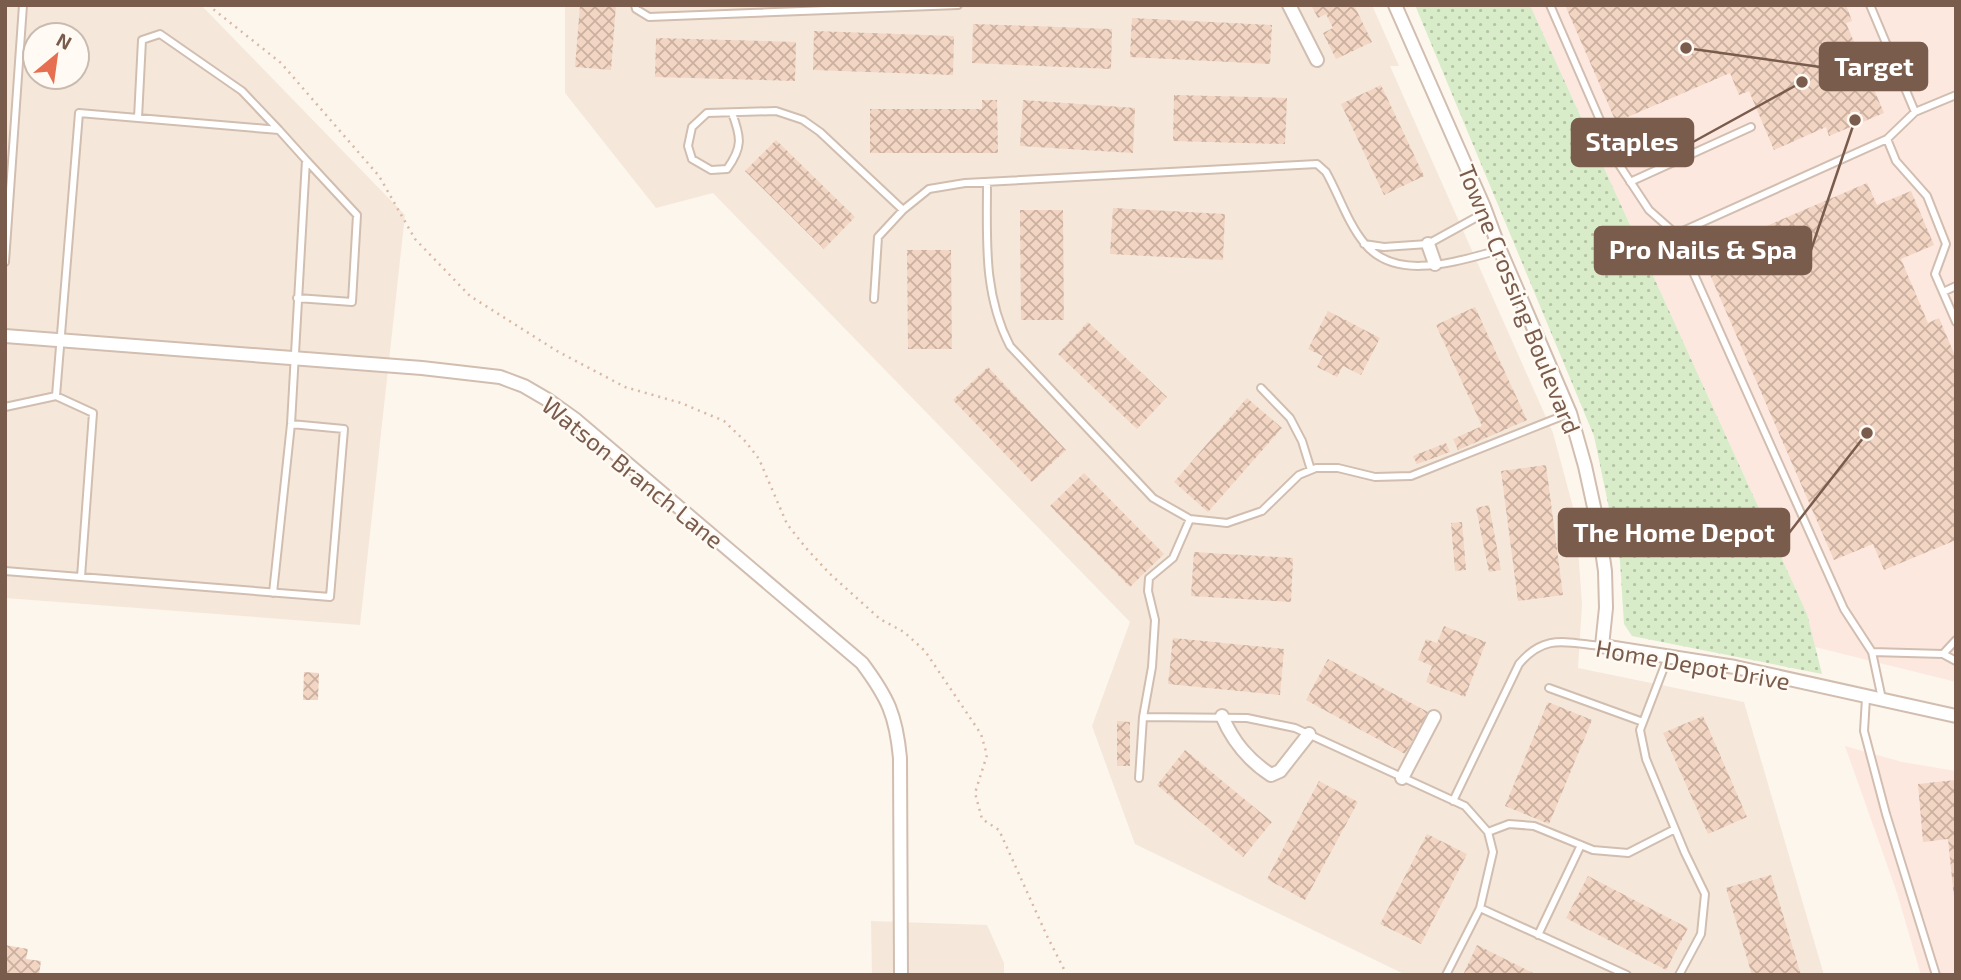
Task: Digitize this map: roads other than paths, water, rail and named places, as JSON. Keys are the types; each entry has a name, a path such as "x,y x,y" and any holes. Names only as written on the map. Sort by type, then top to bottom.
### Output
{"street":[{"path":"1289,5 1317,60"},
{"name":"Towne Crossing Boulevard","path":"1395,5 1570,412 1585,466 1605,570 1606,608 1602,646"},
{"path":"1428,244 1434,264"},
{"name":"Watson Branch Lane","path":"5,336 500,377 524,386 548,400 576,420 862,663 880,687 891,708 900,758 901,975"},
{"name":"Home Depot Drive","path":"1602,646 1735,667 1956,716"},
{"path":"1222,716 1230,737 1253,763 1271,775 1280,771 1309,734"},
{"path":"1402,778 1434,717"}],"lane":[{"path":"5,262 23,5"},
{"path":"635,5 636,9 649,18 958,5"},
{"path":"1550,5 1620,166 1649,210 1676,234 1844,609 1872,652 1883,701"},
{"path":"1870,5 1915,112"},
{"path":"138,118 142,40 160,34 242,91 357,215 352,302 297,298"},
{"path":"1676,234 1887,139 1915,112 1956,95"},
{"path":"732,113 740,135 737,155 727,169 711,170 692,159 688,146 692,127 707,113 776,111 803,120 820,132 903,210"},
{"path":"56,396 79,113 279,130"},
{"path":"1630,182 1751,127"},
{"path":"1887,139 1896,161 1927,196 1946,244 1935,274 1956,322"},
{"path":"273,593 290,424 306,160"},
{"path":"874,299 878,237 903,210 929,189 965,183 987,184 1317,163 1326,172 1364,244 1377,256 1402,265 1434,264 1500,250"},
{"path":"987,184 987,258 991,295 998,323 1010,346 1153,498 1190,519 1227,523 1262,511 1299,475 1311,470 1338,468 1375,477 1411,475 1570,412"},
{"path":"1364,244 1384,247 1428,244 1486,212"},
{"path":"1943,292 1956,286"},
{"path":"1261,388 1290,418 1302,441 1311,470"},
{"path":"5,407 56,396 93,413 81,577"},
{"path":"5,571 330,597 344,429 290,424"},
{"path":"1139,778 1143,717 1152,667 1155,620 1147,591 1149,578 1173,558 1190,519"},
{"path":"1943,654 1956,640"},
{"name":"Home Depot Drive","path":"1453,801 1518,664 1531,649 1549,642 1602,646"},
{"path":"1872,652 1943,654 1956,661"},
{"path":"1668,657 1640,730 1646,759 1705,894 1701,934 1679,975"},
{"path":"1549,688 1643,722"},
{"path":"1866,698 1864,731 1886,814 1936,975"},
{"path":"1143,717 1222,716 1274,722 1309,734 1465,806 1488,832 1493,852 1480,908 1446,975"},
{"path":"1488,832 1509,824 1534,827 1593,850 1628,853 1675,830"},
{"path":"1538,935 1581,845"},
{"path":"1480,908 1627,975"}],"place":[{"name":"Target","path":"1686,48"},
{"name":"Staples","path":"1802,82"},
{"name":"Pro Nails & Spa","path":"1855,120"},
{"name":"The Home Depot","path":"1867,433"}]}
